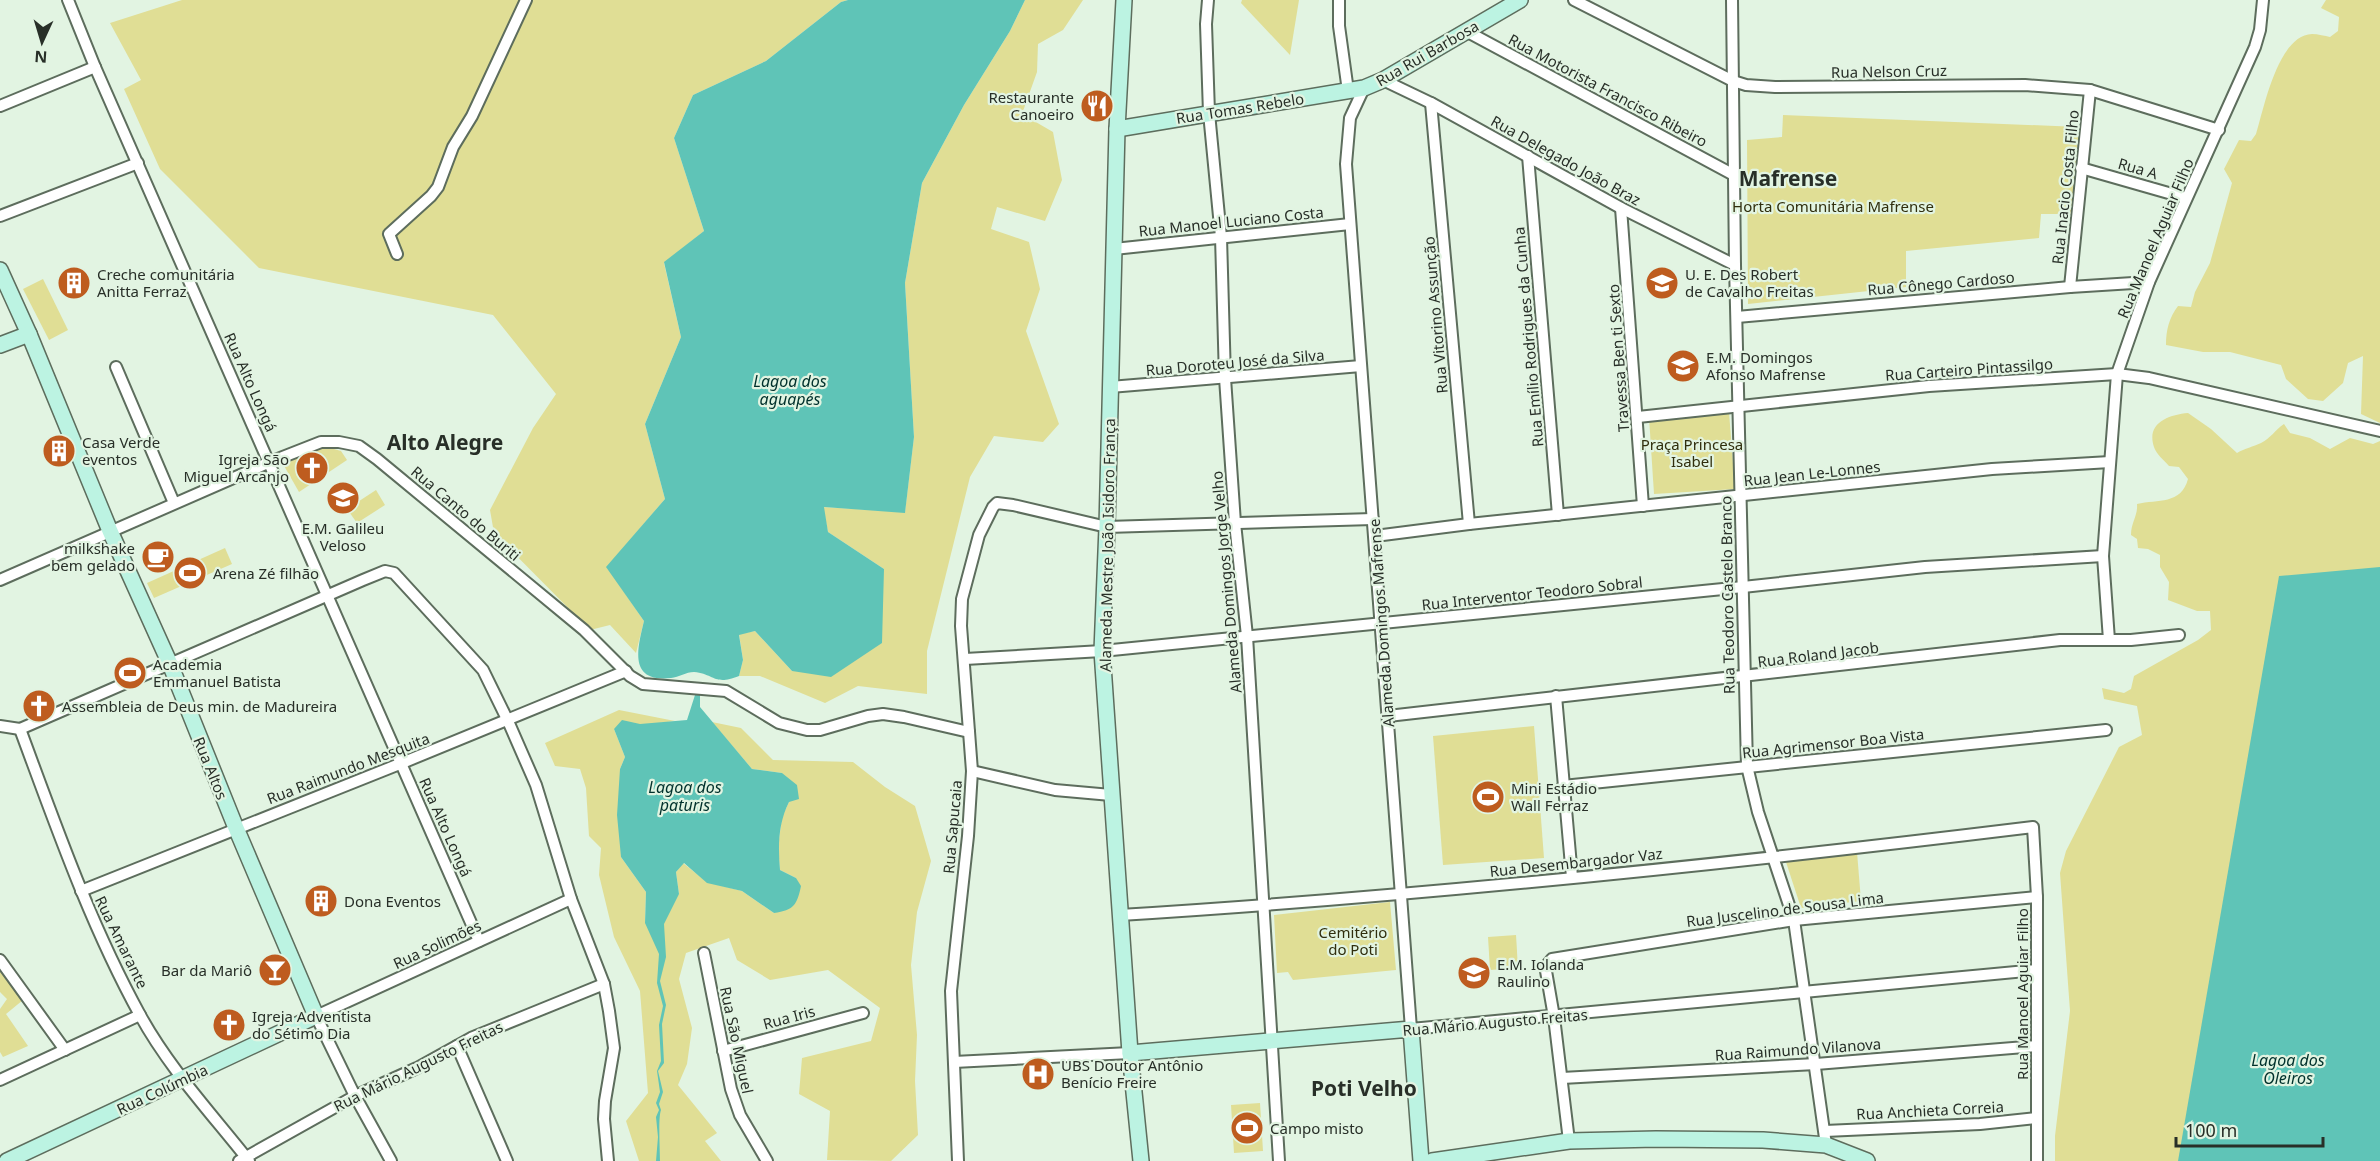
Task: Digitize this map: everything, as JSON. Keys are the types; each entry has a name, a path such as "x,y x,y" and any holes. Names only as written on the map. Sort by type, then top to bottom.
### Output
{"street":[{"name":"Rua Alto Longá","path":"68,0 95,67 479,941"},
{"path":"397,254 388,234 438,187 453,147 472,116 526,0"},
{"name":"Alameda Mestre João Isidoro França","path":"1124,0 1117,129 1102,651 1130,1053 1141,1161"},
{"name":"Alameda Domingos Jorge Velho","path":"1208,0 1206,24 1209,113 1221,237 1225,378 1235,523 1247,636 1279,1161"},
{"path":"1339,0 1340,38 1348,91"},
{"name":"Rua Rui Barbosa","path":"1364,88 1383,80 1520,0"},
{"name":"Rua Nelson Cruz","path":"1574,0 1733,81 1758,87 2025,85 2090,90 2219,130"},
{"name":"Rua Teodoro Castelo Branco","path":"1732,0 1735,266 1747,766 1772,858 1794,920 1825,1138"},
{"name":"Rua Manoel Aguiar Filho","path":"2109,640 2103,556 2117,374 2149,282 2258,39 2263,0"},
{"name":"Rua Motorista Francisco Ribeiro","path":"1466,31 1734,175"},
{"path":"0,106 95,67"},
{"name":"Rua Delegado João Braz","path":"1383,80 1431,103 1621,208 1735,266"},
{"name":"Rua Tomas Rebelo","path":"1117,129 1364,88"},
{"name":"Alameda Domingos Mafrense","path":"1364,88 1350,118 1347,139 1350,224 1421,1161"},
{"name":"Rua Inacio Costa Filho","path":"2070,287 2090,90"},
{"name":"Rua Vitorino Assunção","path":"1431,103 1469,524"},
{"name":"Rua Emílio Rodrigues da Cunha","path":"1528,156 1558,515"},
{"path":"0,216 138,163"},
{"name":"Rua A","path":"2081,168 2186,198"},
{"name":"Travessa Ben ti Sexto","path":"1621,208 1643,506"},
{"name":"Rua Manoel Luciano Costa","path":"1114,249 1350,224"},
{"name":"Rua Altos","path":"0,270 29,334 110,531 170,664 316,1017 355,1096 391,1161"},
{"name":"Rua Cônego Cardoso","path":"1737,317 2149,282"},
{"path":"0,345 29,334"},
{"name":"Rua Doroteu José da Silva","path":"1110,387 1361,366"},
{"path":"116,367 174,503"},
{"name":"Rua Carteiro Pintassilgo","path":"1638,417 1929,386 2117,374 2149,378 2380,432"},
{"name":"Rua Canto do Buriti","path":"0,580 270,462 321,442 339,442 358,446 584,630 626,671"},
{"name":"Rua Jean Le-Lonnes","path":"1375,536 1992,469 2110,462"},
{"name":"Rua Sapucaia","path":"958,1161 951,991 968,836 972,771 962,599 979,535 997,503 1107,527"},
{"path":"1107,527 1373,519"},
{"name":"Rua Interventor Teodoro Sobral","path":"965,659 1102,651 1935,566 2103,556"},
{"path":"0,726 20,729 385,571 398,577 477,662 508,721 536,784 571,899 604,984 614,1048 604,1119 608,1161"},
{"name":"Rua Roland Jacob","path":"1388,716 2060,640 2131,640 2179,634"},
{"path":"626,671 636,680 651,686 726,692 779,723 807,730 820,730 883,714 969,732"},
{"name":"Rua Raimundo Mesquita","path":"81,891 402,764 626,671"},
{"path":"1556,696 1572,877"},
{"name":"Rua Amarante","path":"20,729 81,891 141,1016 183,1080 245,1160"},
{"name":"Rua Agrimensor Boa Vista","path":"1563,786 2106,730"},
{"path":"972,771 1055,790 1111,795"},
{"name":"Rua Manoel Aguiar Filho","path":"2033,827 2037,897 2037,1161"},
{"name":"Rua Desembargador Vaz","path":"1120,915 1401,896 1772,858 2033,827"},
{"name":"Rua Juscelino de Sousa Lima","path":"1554,1017 1546,971 1549,962 1558,957 1794,920 2037,897"},
{"name":"Rua Solimões","path":"316,1017 571,899"},
{"name":"Rua São Miguel","path":"704,953 723,1051 737,1108 767,1161"},
{"path":"0,960 65,1050"},
{"name":"Rua Mário Augusto Freitas","path":"954,1062 1130,1053 1554,1017 2036,970"},
{"name":"Rua Mário Augusto Freitas","path":"245,1160 355,1096 417,1068 491,1029 604,984"},
{"name":"Rua Iris","path":"723,1051 863,1013"},
{"path":"0,1080 141,1016"},
{"name":"Rua Colúmbia","path":"7,1161 316,1017"},
{"path":"1554,1017 1569,1141"},
{"path":"457,1046 507,1161"},
{"name":"Rua Raimundo Vilanova","path":"1562,1078 1816,1064 2036,1046"},
{"name":"Rua Anchieta Correia","path":"1825,1138 2037,1118"},
{"path":"1432,1161 1493,1157 1569,1141 1825,1138 1868,1161"}],"green space":[{"path":"182,0 848,0 841,2 766,61 693,95 674,138 704,231 664,263 681,337 645,424 665,499 607,567 644,621 636,653 610,625 590,630 494,533 490,510 533,428 556,394 493,315 259,268 160,169 124,89 141,80 110,23"},
{"path":"1025,0 1083,0 1063,30 1038,44 1037,72 1022,114 1053,132 1062,180 1045,221 997,207 991,229 1029,242 1040,289 1026,331 1059,424 1043,442 994,436 970,477 927,651 927,694 858,686 825,703 760,676 739,676 743,660 739,634 755,631 792,671 884,569 828,532 823,507 905,512 914,437 905,283 922,183 964,105 1010,31"},
{"path":"1242,0 1299,0 1290,55 1241,3"},
{"path":"2326,0 2380,0 2380,423 2361,414 2363,356 2348,363 2343,383 2323,401 2308,399 2286,379 2281,365 2230,352 2203,352 2166,345 2167,329 2172,315 2178,306 2191,307 2195,292 2210,263 2232,183 2224,169 2239,140 2251,141 2256,134 2268,91 2281,59 2290,46 2300,38 2312,34 2330,37 2338,31 2339,17 2321,8"},
{"name":"Horta Comunitária Mafrense","path":"1783,115 2079,127 2071,214 2041,214 2039,238 1906,251 1906,287 1748,304 1747,140 1782,137"},
{"path":"43,279 68,330 49,340 23,289"},
{"name":"Praça Princesa Isabel","path":"1729,412 1735,489 1654,494 1649,417"},
{"path":"2188,413 2211,429 2237,453 2264,441 2284,424 2290,433 2310,438 2330,449 2350,438 2373,444 2380,441 2380,1161 2055,1161 2055,1136 2070,1011 2060,873 2066,851 2119,747 2142,735 2137,706 2104,699 2102,688 2124,693 2131,689 2134,676 2198,640 2211,630 2210,611 2197,611 2168,600 2169,582 2160,567 2160,555 2148,549 2138,548 2137,539 2131,535 2137,504 2174,497 2185,487 2188,479 2179,467 2169,466 2160,457 2152,439 2153,432 2160,422 2166,418"},
{"path":"327,447 341,451 347,460 299,492 283,464 309,450"},
{"path":"376,490 385,505 357,523 347,509"},
{"name":"Arena Zé filhão","path":"225,548 232,564 154,598 147,583"},
{"path":"619,710 675,721 614,729 625,757 620,769 621,857 646,892 645,923 679,894 676,872 683,863 707,882 742,891 774,913 796,878 780,870 778,847 782,817 789,802 782,773 752,769 712,722 741,728 773,760 853,762 885,787 915,806 931,861 917,912 911,965 917,1035 915,1081 918,1135 891,1161 827,1160 830,1111 799,1094 802,1058 871,1041 880,1008 828,970 770,980 737,960 729,938 686,953 679,979 692,1028 687,1064 678,1085 717,1133 705,1141 721,1161 639,1161 626,1121 648,1093 640,991 614,937 599,875 601,848 589,836 586,788 580,769 555,766 545,743"},
{"name":"Mini Estádio Wall Ferraz","path":"1534,726 1544,858 1443,865 1433,736"},
{"path":"1857,852 1861,901 1801,908 1785,859"},
{"name":"Cemitério do Poti","path":"1390,902 1396,970 1293,980 1288,972 1277,973 1274,915"},
{"path":"1516,935 1518,968 1490,970 1488,937"},
{"path":"0,970 23,1000 6,1014 28,1046 3,1057 0,1052 0,1009 7,999 0,992"},
{"name":"Campo misto","path":"1260,1103 1263,1151 1234,1153 1231,1105"}],"water":[{"name":"Lagoa dos aguapés","path":"848,0 1025,0 1010,31 964,105 922,183 905,283 914,437 905,513 824,507 828,532 884,569 882,643 831,677 792,671 755,631 739,635 743,660 739,676 719,680 694,672 671,678 657,678 647,675 639,661 638,652 644,621 606,567 665,499 645,424 681,337 664,262 704,231 674,138 693,95 766,61 841,2"},
{"name":"Lagoa dos Oleiros","path":"2380,567 2380,1161 2178,1161 2279,576"},
{"name":"Lagoa dos paturis","path":"695,695 700,695 700,707 752,769 782,773 797,785 799,799 789,802 783,819 779,861 780,870 796,878 801,886 794,906 774,913 742,891 707,883 684,863 676,872 679,894 664,924 666,957 660,981 666,1005 662,1024 664,1063 658,1071 663,1092 659,1104 661,1110 660,1161 656,1161 658,1137 656,1117 659,1110 656,1103 660,1092 657,1071 661,1061 659,1025 663,1006 657,983 659,954 645,923 646,892 621,857 617,815 620,769 625,757 614,729 622,720 640,724 687,720"}],"place":[{"name":"Restaurante Canoeiro","path":"1097,106"},
{"name":"Creche comunitária Anitta Ferraz","path":"74,283"},
{"name":"U. E. Des Robert de Cavalho Freitas","path":"1662,283"},
{"name":"E.M. Domingos Afonso Mafrense","path":"1683,366"},
{"name":"Casa Verde eventos","path":"59,451"},
{"name":"Igreja São Miguel Arcanjo","path":"312,468"},
{"name":"E.M. Galileu Veloso","path":"343,498"},
{"name":"milkshake bem gelado","path":"158,557"},
{"name":"Arena Zé filhão","path":"190,573"},
{"name":"Academia Emmanuel Batista","path":"130,673"},
{"name":"Assembleia de Deus min. de Madureira","path":"39,706"},
{"name":"Mini Estádio Wall Ferraz","path":"1488,797"},
{"name":"Dona Eventos","path":"321,901"},
{"name":"Bar da Mariô","path":"275,970"},
{"name":"E.M. Iolanda Raulino","path":"1474,973"},
{"name":"Igreja Adventista do Sétimo Dia","path":"229,1025"},
{"name":"UBS Doutor Antônio Benício Freire","path":"1038,1074"},
{"name":"Campo misto","path":"1247,1128"}],"district":[{"name":"Mafrense","path":"1788,178"},
{"name":"Alto Alegre","path":"445,442"},
{"name":"Poti Velho","path":"1364,1088"}]}
